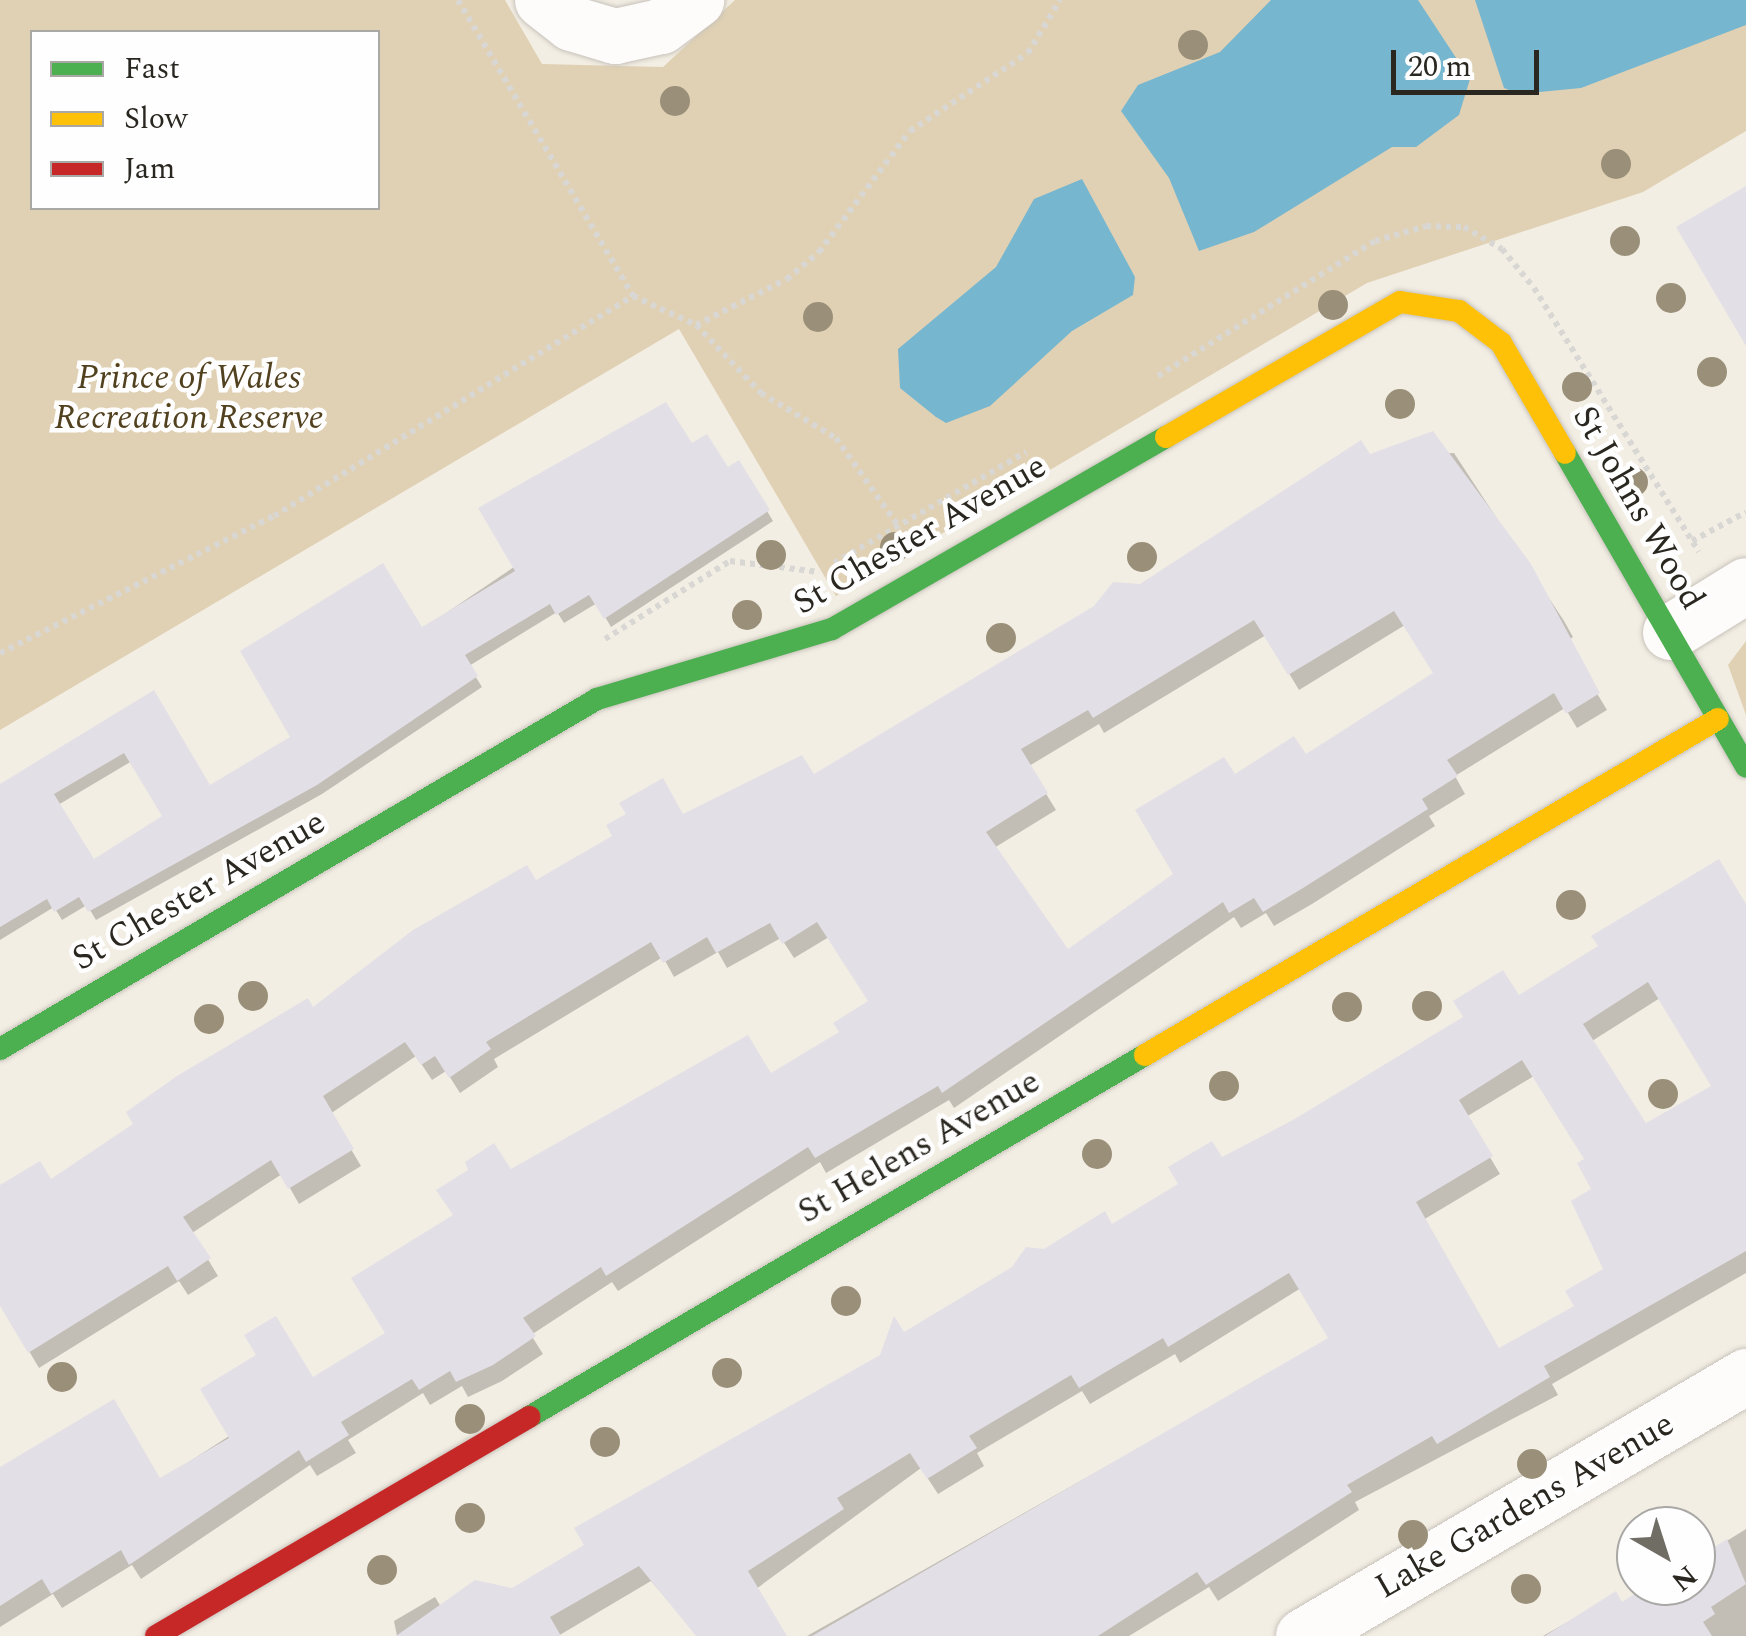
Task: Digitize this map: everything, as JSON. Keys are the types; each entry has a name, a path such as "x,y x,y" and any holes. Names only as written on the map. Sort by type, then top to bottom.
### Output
{"street":[{"path":"542,0 600,34 647,32 696,0"},
{"name":"St Chester Avenue","path":"0,1049 598,699 816,637 1376,309 1408,301 1448,307"},
{"name":"St Johns Wood","path":"1448,307 1489,330 1510,356 1746,766"},
{"path":"1670,632 1746,585"},
{"name":"St Helens Avenue","path":"156,1636 1718,719"},
{"name":"Lake Gardens Avenue","path":"1303,1636 1746,1376"}],"path":[{"path":"458,0 633,296 696,324 762,393 849,450 897,524"},
{"path":"696,324 787,279 819,252 910,130 1028,54 1060,0"},
{"path":"0,652 274,516 633,296"},
{"path":"1692,541 1746,512"}],"green space":[{"name":"Prince of Wales Recreation Reserve","path":"0,0 505,0 542,64 663,67 735,0 1746,0 1746,131 1643,192 1367,283 836,596 679,329 0,730"},
{"path":"1746,641 1746,715 1728,665"}],"water":[{"path":"1271,0 1418,0 1470,79 1459,115 1416,147 1392,147 1254,232 1199,251 1169,178 1121,111 1138,85 1220,52"},
{"path":"1475,0 1746,0 1746,25 1581,88 1519,94 1504,88"},
{"path":"1082,179 1135,277 1133,295 1072,331 990,406 946,423 900,388 898,349 996,267 1034,199"}],"building":[{"path":"1746,186 1746,346 1676,227"},
{"path":"666,402 692,443 707,434 728,467 739,460 770,510 604,619 589,595 556,615 550,604 465,655 478,676 317,785 88,912 79,897 54,912 47,899 0,927 0,784 154,690 210,785 290,737 240,651 383,563 422,627 515,571 478,508","holes":["124,753 162,816 94,859 54,794"]},
{"path":"1433,431 1531,564 1600,693 1566,714 1554,693 1447,760 1458,776 1422,799 1428,809 1303,888 1263,912 1254,898 1229,913 1223,902 942,1093 938,1086 815,1158 808,1147 606,1276 601,1267 523,1318 536,1336 493,1365 456,1382 450,1371 419,1390 412,1379 341,1422 349,1435 306,1462 299,1450 129,1565 121,1550 51,1594 42,1579 0,1606 0,1467 114,1399 160,1478 229,1438 200,1389 256,1355 244,1335 276,1316 313,1377 385,1333 351,1278 453,1215 436,1190 468,1170 465,1162 494,1143 511,1169 748,1035 771,1073 839,1032 833,1023 868,1001 817,922 782,944 770,923 716,953 707,937 663,963 651,942 486,1042 491,1049 449,1078 435,1056 421,1065 405,1042 323,1096 354,1149 288,1189 271,1160 183,1217 211,1258 177,1281 168,1266 28,1353 0,1306 0,1185 40,1161 51,1179 133,1124 126,1112 177,1076 308,998 313,1007 413,930 527,865 536,880 612,836 606,825 626,814 619,803 663,778 683,814 802,755 814,774 1094,606 1113,582 1140,584 1361,440 1370,454","holes":["1394,611 1433,673 1306,754 1294,736 1235,774 1224,757 1135,810 1173,874 1068,949 986,832 1048,793 1021,749 1088,710 1093,718 1254,620 1288,675"]},
{"path":"1719,859 1746,904 1746,1251 1544,1366 1550,1377 1437,1444 1432,1436 1347,1485 1352,1492 1206,1585 1197,1572 1098,1636 812,1636 1328,1338 1289,1273 1168,1347 1163,1338 1079,1388 1071,1375 969,1436 977,1448 927,1479 910,1453 837,1498 844,1509 748,1571 787,1636 696,1636 639,1566 550,1617 561,1636 396,1636 475,1580 512,1588 584,1545 574,1528 880,1355 894,1316 904,1332 1012,1267 1026,1247 1044,1249 1105,1211 1112,1224 1178,1184 1168,1167 1212,1141 1222,1157 1293,1120 1463,1017 1453,1001 1503,970 1519,995 1598,946 1591,936","holes":["1648,982 1711,1086 1646,1123 1583,1024","1522,1060 1584,1159 1577,1163 1591,1189 1571,1201 1603,1269 1565,1291 1574,1306 1499,1348 1416,1202 1493,1156 1459,1100"]},
{"path":"1727,1539 1746,1584 1716,1604 1716,1546"},
{"path":"1616,1591 1616,1606 1713,1606 1715,1614 1703,1622 1712,1636 1545,1636"}],"traffic: fast":[{"path":"0,1049 597,699 832,629 1166,437"},
{"path":"1565,453 1746,766"},
{"path":"529,1417 1145,1055"}],"traffic: slow":[{"path":"1166,437 1400,302 1459,311 1501,343 1565,453"},
{"path":"1145,1055 1718,719"}],"traffic: jam":[{"path":"156,1636 529,1417"}]}
